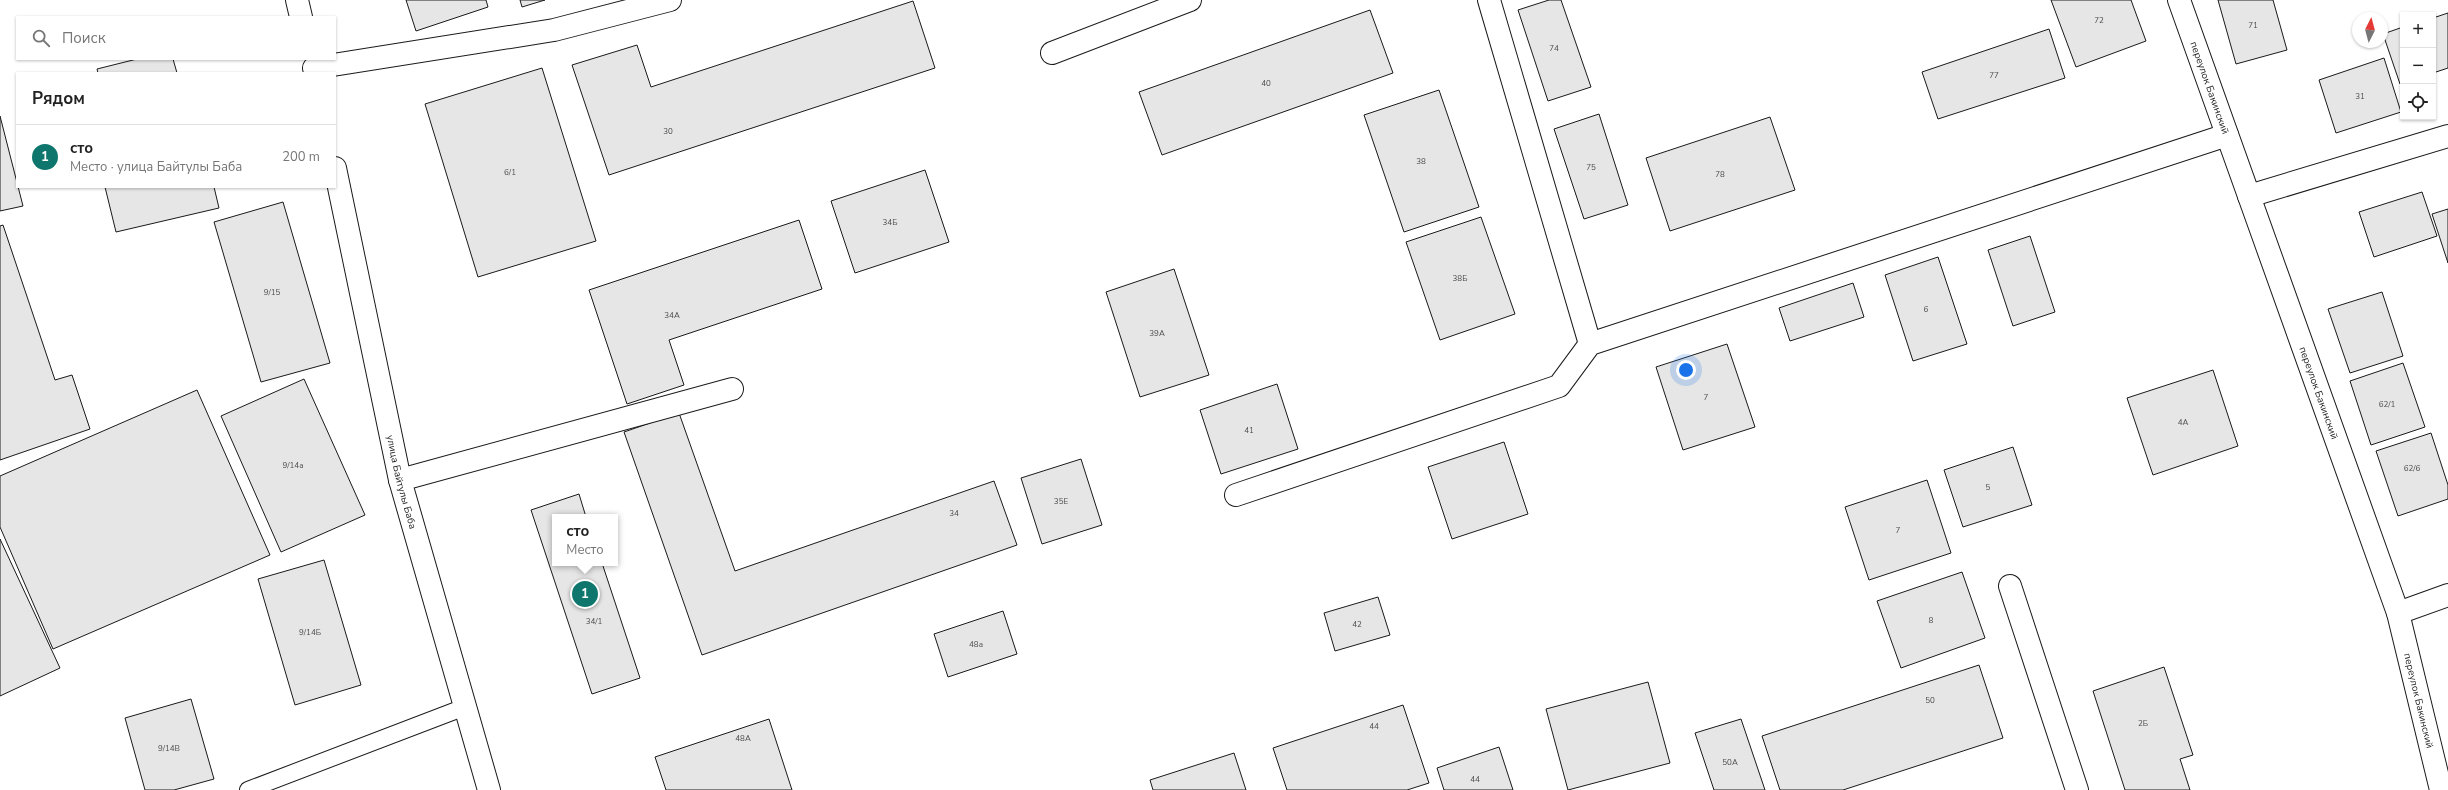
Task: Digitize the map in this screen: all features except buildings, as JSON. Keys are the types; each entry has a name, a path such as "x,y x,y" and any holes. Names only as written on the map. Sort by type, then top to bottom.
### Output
{"street":[{"path":"297,0 301,16"},
{"path":"314,67 554,30 670,0"},
{"path":"1052,53 1190,0"},
{"path":"1489,0 1590,344"},
{"name":"переулок Бакинский","path":"2180,0 2398,613 2441,790"},
{"path":"1236,495 1559,386 1590,344 2227,135"},
{"path":"2249,196 2448,136"},
{"name":"улица Байтулы Баба","path":"336,173 400,480 489,790"},
{"path":"400,480 732,389"},
{"path":"2010,586 2077,790"},
{"path":"2398,613 2448,595"}],"lane":[{"path":"248,790 465,706"}],"place":[{"name":"сто","path":"585,594"}]}
